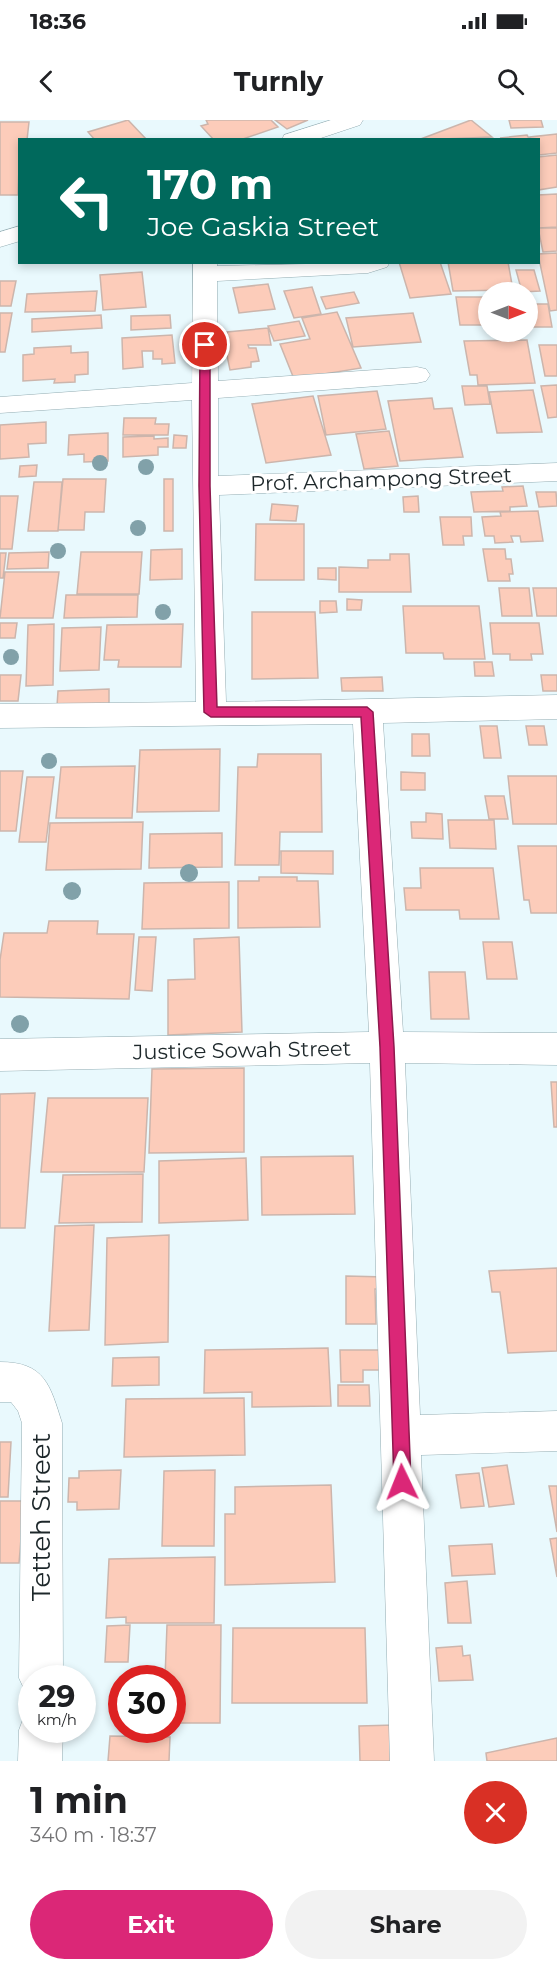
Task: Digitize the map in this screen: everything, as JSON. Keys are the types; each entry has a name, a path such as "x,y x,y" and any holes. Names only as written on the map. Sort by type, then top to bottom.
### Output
{"street":[{"path":"298,138 352,120"},
{"path":"0,240 18,234"},
{"path":"211,712 205,486 205,268 368,266 374,264"},
{"path":"0,405 205,393 348,378 417,375"},
{"name":"Prof. Archampong Street","path":"205,486 557,472"},
{"path":"0,716 367,712 557,707"},
{"path":"367,712 387,1047 412,1761"},
{"name":"Justice Sowah Street","path":"0,1055 387,1047 557,1049"},
{"name":"Tetteh Street","path":"0,1382 20,1382 35,1400 42,1424 41,1665"},
{"path":"401,1436 557,1431"}],"building":[{"path":"128,120 145,138 93,138 88,132"},
{"path":"206,120 271,120 278,127 246,138 212,138 201,126 208,124"},
{"path":"275,120 308,120 287,129"},
{"path":"471,120 492,137 467,138 423,138"},
{"path":"509,120 541,120 543,127 511,128"},
{"path":"0,122 29,122 27,138 18,138 18,195 0,195"},
{"path":"557,134 557,153 540,155 540,138 530,137"},
{"path":"527,135 529,138 500,138"},
{"path":"557,155 557,187 540,190 540,157"},
{"path":"557,194 557,227 540,228 540,195"},
{"path":"540,228 557,228 557,251 543,252"},
{"path":"557,253 557,310 550,311 540,254"},
{"path":"400,264 441,264 451,294 410,298"},
{"path":"448,264 508,264 512,282 478,282 478,291 453,291"},
{"path":"516,270 534,270 537,282 519,282"},
{"path":"142,272 146,307 103,310 100,275"},
{"path":"0,281 16,281 11,306 0,306"},
{"path":"268,284 275,309 239,313 233,288"},
{"path":"312,287 321,314 294,318 284,291"},
{"path":"97,291 95,311 25,312 27,294"},
{"path":"354,292 359,303 326,309 321,297"},
{"path":"456,297 478,297 478,325 460,325"},
{"path":"538,304 548,304 552,327 538,327"},
{"path":"337,312 361,368 294,379 280,344 310,339 302,318"},
{"path":"0,313 12,313 5,352 0,352"},
{"path":"413,313 421,342 353,347 346,318"},
{"path":"101,315 102,328 32,332 32,319"},
{"path":"170,315 171,328 131,330 131,316"},
{"path":"299,321 305,336 274,341 268,326"},
{"path":"268,328 271,345 248,345 249,348 256,348 259,361 251,362 251,367 230,370 225,346 229,346 227,332"},
{"path":"172,335 175,363 162,364 162,359 153,359 153,351 142,351 143,367 123,369 122,338"},
{"path":"464,341 527,342 535,383 478,385 477,375 470,375"},
{"path":"539,345 557,345 557,376 545,376"},
{"path":"71,346 71,353 88,352 88,374 75,375 75,382 54,383 55,379 23,381 23,355 34,354 34,348"},
{"path":"557,385 557,417 548,418 541,386"},
{"path":"462,386 487,386 490,404 465,405"},
{"path":"533,390 542,432 497,433 489,392"},
{"path":"377,391 386,429 326,435 318,396"},
{"path":"313,396 331,455 266,463 252,404"},
{"path":"432,398 434,409 452,408 463,457 400,461 388,401"},
{"path":"124,418 156,418 155,424 169,424 168,435 123,435"},
{"path":"46,422 46,443 28,444 29,457 0,459 0,425"},
{"path":"389,431 398,466 364,469 356,434"},
{"path":"108,433 108,461 84,462 84,454 68,455 69,435"},
{"path":"174,435 187,436 186,448 173,448"},
{"path":"154,436 154,439 168,438 168,447 158,447 158,455 123,457 123,437"},
{"path":"37,465 36,476 19,477 20,466"},
{"path":"63,479 106,479 104,512 85,512 84,530 58,530"},
{"path":"164,479 173,479 173,531 164,531"},
{"path":"34,482 62,482 58,531 28,531"},
{"path":"523,486 527,506 510,507 510,511 474,512 471,492 503,491 502,487"},
{"path":"536,492 556,492 557,506 539,507"},
{"path":"0,496 18,496 12,549 0,549"},
{"path":"418,496 419,512 404,512 403,497"},
{"path":"272,504 298,506 296,521 270,520"},
{"path":"538,511 543,541 521,542 520,536 511,536 513,542 495,543 494,536 485,536 482,517 501,516 500,512"},
{"path":"440,517 471,517 472,536 463,536 464,545 443,545"},
{"path":"256,524 304,524 304,580 255,580"},
{"path":"182,549 182,579 150,580 151,550"},
{"path":"483,549 505,549 506,559 511,559 513,574 509,574 510,581 488,581"},
{"path":"49,552 48,568 7,569 9,553"},
{"path":"81,552 142,552 139,594 77,594"},
{"path":"0,553 6,553 3,578 0,578"},
{"path":"390,554 409,554 411,592 339,592 339,567 368,568 368,560 390,560"},
{"path":"318,568 336,568 336,580 318,579"},
{"path":"5,572 59,572 53,618 0,618"},
{"path":"499,588 529,588 532,616 502,616"},
{"path":"533,588 557,588 557,616 537,616"},
{"path":"66,595 138,595 137,617 64,618"},
{"path":"347,599 362,600 361,610 347,610"},
{"path":"320,601 336,601 337,612 320,613"},
{"path":"403,606 479,606 485,659 444,659 443,653 406,653"},
{"path":"252,612 315,612 318,678 252,679"},
{"path":"0,623 17,623 15,638 0,638"},
{"path":"490,623 539,623 543,654 531,654 532,660 510,660 510,654 493,654"},
{"path":"54,624 53,685 26,686 28,625"},
{"path":"183,624 181,667 118,667 119,660 104,660 107,625"},
{"path":"101,627 99,670 60,671 62,628"},
{"path":"474,662 492,662 494,676 475,676"},
{"path":"0,675 21,675 18,701 0,701"},
{"path":"541,675 557,675 557,691 543,691"},
{"path":"382,677 383,691 342,691 341,678"},
{"path":"109,689 109,704 57,706 58,691"},
{"path":"480,726 497,726 501,758 484,758"},
{"path":"526,726 544,726 547,745 529,745"},
{"path":"412,734 429,734 430,756 412,756"},
{"path":"220,749 219,811 137,812 140,750"},
{"path":"258,754 321,754 322,832 280,832 279,865 235,865 238,767 257,767"},
{"path":"135,766 132,818 56,818 61,767"},
{"path":"0,771 23,771 16,831 0,831"},
{"path":"401,772 425,773 425,790 401,790"},
{"path":"508,776 557,776 557,824 513,824"},
{"path":"27,777 54,777 46,842 19,842"},
{"path":"485,796 504,796 508,819 489,819"},
{"path":"426,813 442,814 443,839 412,838 411,822 426,822"},
{"path":"448,820 494,820 496,849 450,848"},
{"path":"143,822 141,869 46,870 50,823"},
{"path":"222,833 222,867 149,868 150,834"},
{"path":"518,846 557,846 557,913 531,913 529,900 524,900"},
{"path":"281,851 333,851 333,874 281,873"},
{"path":"420,868 493,868 499,919 460,919 459,910 406,910 404,888 421,888"},
{"path":"259,877 297,877 297,881 318,881 320,927 238,928 238,881 259,881"},
{"path":"229,882 229,928 142,929 144,883"},
{"path":"49,921 98,921 97,934 134,934 129,999 0,997 0,960 4,933 47,933"},
{"path":"139,937 156,937 152,991 135,990"},
{"path":"239,937 242,1032 168,1035 168,980 195,979 194,939"},
{"path":"483,942 512,942 517,979 487,979"},
{"path":"429,972 465,972 469,1019 431,1019"},
{"path":"244,1068 244,1152 149,1153 152,1069"},
{"path":"551,1082 557,1082 557,1127 554,1127"},
{"path":"35,1093 25,1228 0,1228 0,1094"},
{"path":"48,1098 148,1098 144,1172 41,1172"},
{"path":"353,1156 355,1214 262,1215 261,1157"},
{"path":"246,1158 248,1220 159,1223 159,1161"},
{"path":"143,1174 142,1222 59,1223 63,1175"},
{"path":"94,1225 89,1330 49,1331 55,1226"},
{"path":"169,1235 168,1342 105,1345 107,1238"},
{"path":"557,1268 557,1351 508,1353 500,1292 492,1292 489,1271"},
{"path":"346,1276 386,1277 386,1289 375,1289 376,1324 346,1324"},
{"path":"328,1348 331,1406 252,1407 252,1392 204,1393 205,1350"},
{"path":"340,1350 385,1350 386,1370 363,1370 363,1382 341,1382"},
{"path":"159,1357 159,1385 112,1386 113,1358"},
{"path":"338,1385 369,1385 370,1406 338,1406"},
{"path":"244,1398 245,1455 124,1457 126,1399"},
{"path":"0,1442 11,1442 8,1497 0,1497"},
{"path":"507,1465 514,1504 489,1507 482,1468"},
{"path":"121,1470 119,1509 77,1510 77,1502 68,1502 69,1478 79,1478 79,1471"},
{"path":"215,1470 214,1546 162,1546 164,1471"},
{"path":"479,1473 484,1506 461,1508 456,1475"},
{"path":"331,1485 335,1582 225,1585 225,1514 235,1514 235,1487"},
{"path":"549,1486 557,1486 557,1532"},
{"path":"0,1501 24,1501 19,1563 0,1563"},
{"path":"557,1538 557,1577 550,1539"},
{"path":"492,1544 495,1574 452,1576 449,1546"},
{"path":"215,1557 214,1623 126,1623 126,1617 106,1618 109,1559"},
{"path":"467,1581 471,1623 448,1623 445,1583"},
{"path":"130,1625 128,1662 105,1662 107,1626"},
{"path":"167,1625 221,1625 220,1723 186,1723 186,1665 165,1665"},
{"path":"233,1628 365,1628 367,1703 232,1703"},
{"path":"462,1646 463,1656 470,1655 473,1680 439,1681 436,1648"},
{"path":"395,1725 397,1761 360,1761 359,1726"},
{"path":"557,1738 557,1761 487,1761 486,1753"},
{"path":"109,1743 170,1743 169,1761 108,1761"}],"route":[{"path":"205,345 205,486 211,712 367,712 387,1047 402,1482"}]}
